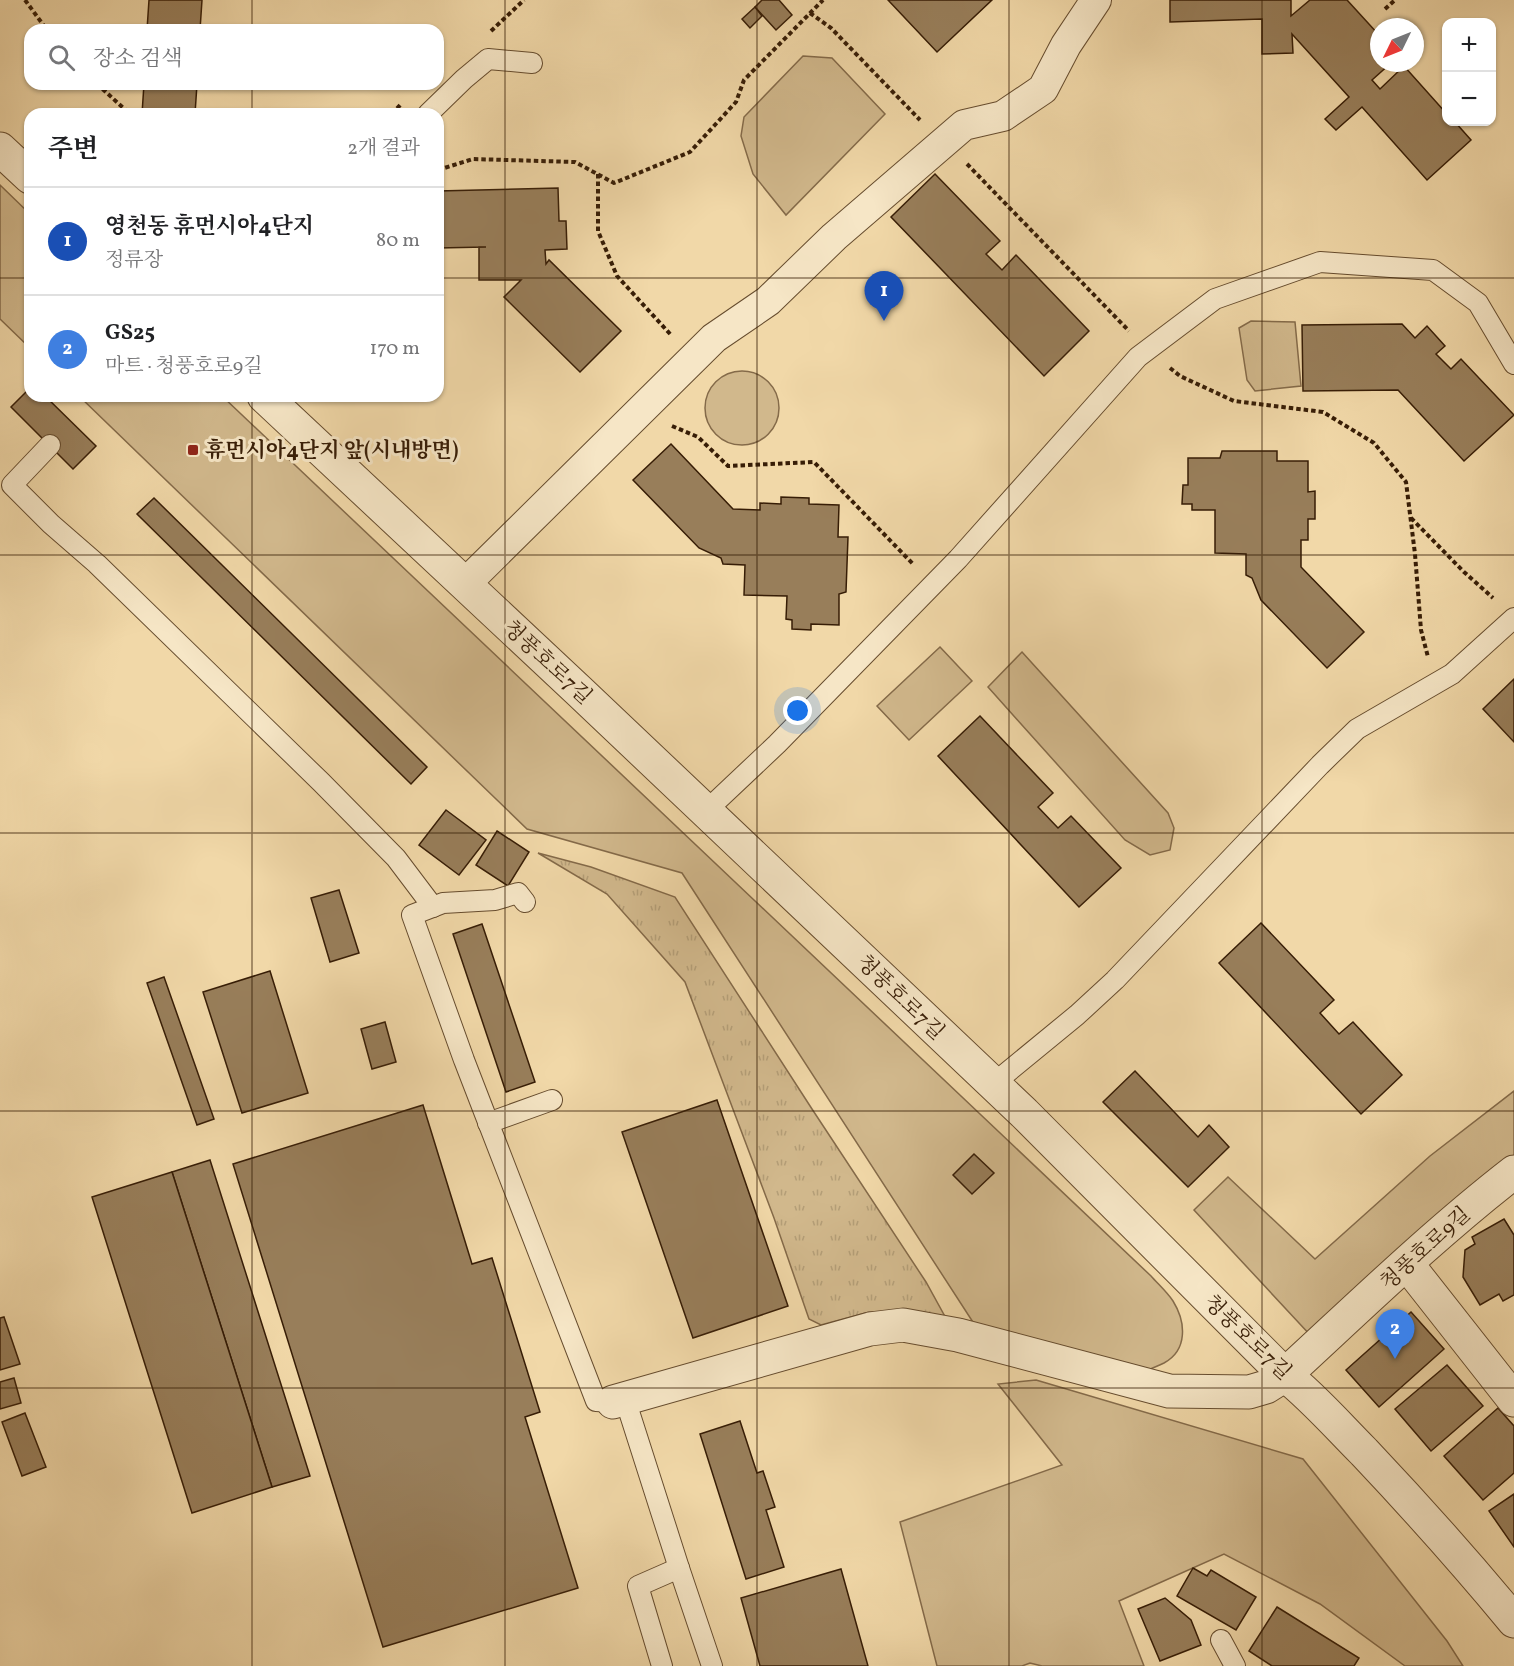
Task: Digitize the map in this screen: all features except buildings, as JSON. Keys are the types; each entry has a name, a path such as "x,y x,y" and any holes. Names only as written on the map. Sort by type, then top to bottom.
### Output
{"street":[{"path":"465,585 714,338 768,301 834,237 964,125 1002,116 1043,89 1066,45 1096,0"},
{"path":"0,149 24,171"},
{"name":"청풍호로7길","path":"270,402 1032,1121 1284,1375 1305,1391 1399,1489 1472,1570 1514,1621"},
{"name":"청풍호로9길","path":"619,1401 870,1329 903,1325 958,1335 1169,1391 1249,1392 1266,1387 1284,1375 1485,1194 1514,1172"},
{"path":"1407,1264 1514,1400"}],"lane":[{"path":"434,108 488,59 532,63"},
{"path":"706,811 777,744 977,538 1138,357 1215,298 1320,261 1433,270 1478,303 1514,364"},
{"path":"50,445 6,485 105,572 321,782 396,858 433,907"},
{"path":"993,1084 1077,1015 1115,980 1357,729 1452,674 1514,618"},
{"path":"525,902 518,893 495,900 443,903 412,915 464,1060 596,1401 619,1401 712,1666"},
{"path":"488,1123 552,1100"},
{"path":"662,1666 638,1586 679,1568"},
{"path":"1221,1640 1235,1666"}],"path":[{"path":"25,0 43,24"},
{"path":"444,168 473,159 575,162 614,183 690,152 736,102 744,80 823,0"},
{"path":"1385,9 1395,0"},
{"path":"810,13 831,28 1147,349 1180,376 1234,401 1323,412 1374,443 1406,482 1421,630 1435,684"},
{"path":"104,90 123,108"},
{"path":"598,174 598,231 617,276 693,358"},
{"path":"645,405 658,420 698,437 728,466 814,462 933,584"},
{"path":"1410,517 1497,602"}],"green space":[{"path":"803,56 832,58 885,114 786,215 753,174 741,136 744,117"},
{"path":"0,185 24,208 24,342 0,319"},
{"path":"1251,321 1295,322 1301,386 1255,391 1247,380 1239,328"},
{"path":"742,371 763,377 773,387 779,408 773,429 763,439 742,445 721,439 711,429 705,408 711,387 721,377"},
{"path":"85,402 228,402 1151,1276 1173,1301 1177,1309 1182,1335 1177,1351 1164,1363 1146,1371 980,1333 682,873 527,829"},
{"path":"940,647 972,681 909,740 877,706"},
{"path":"1022,652 1168,813 1174,828 1170,850 1150,855 1125,840 988,687"},
{"path":"538,853 591,867 675,897 926,1282 948,1322 894,1312 869,1312 821,1325 809,1319 774,1218 685,982 607,894"},
{"path":"1514,1091 1514,1165 1312,1337 1194,1210 1228,1177 1315,1259 1430,1156"},
{"path":"1036,1380 1303,1459 1447,1641 1463,1666 1405,1666 1320,1604 1224,1554 1119,1601 1144,1666 1042,1666 1030,1663 1022,1666 937,1666 900,1522 1062,1465 998,1384"}],"place":[{"name":"영천동 휴먼시아4단지","path":"884,321"},
{"name":"휴먼시아4단지 앞(시내방면)","path":"193,450"},
{"name":"GS25","path":"1395,1359"}]}
